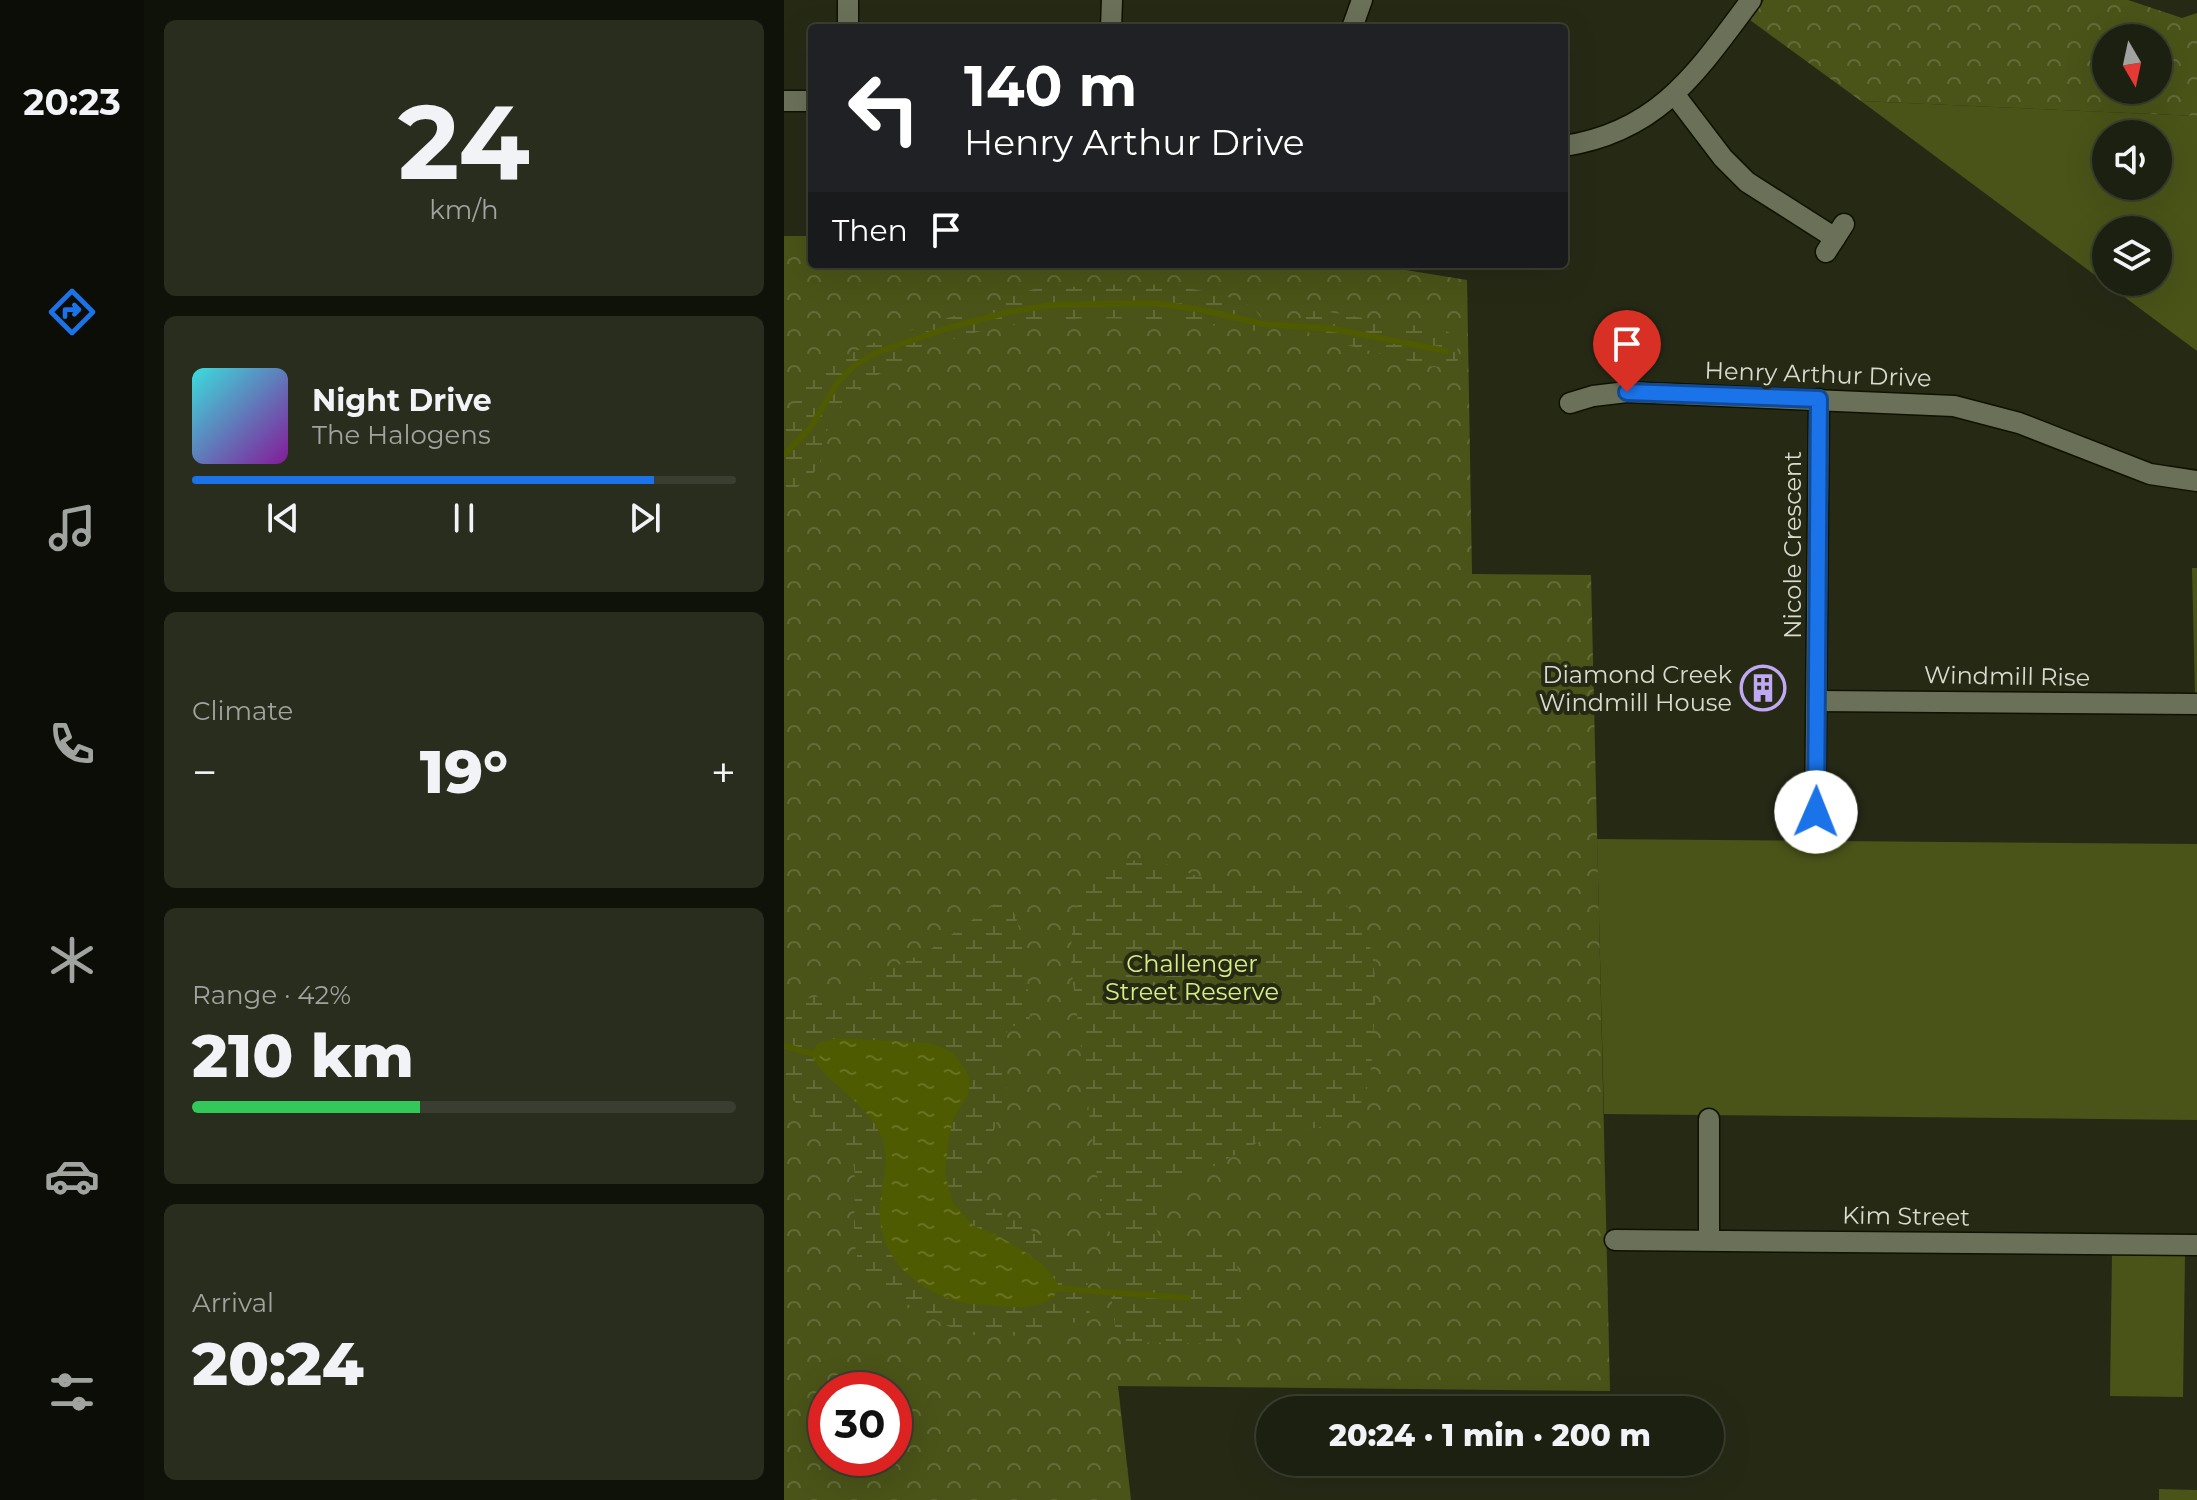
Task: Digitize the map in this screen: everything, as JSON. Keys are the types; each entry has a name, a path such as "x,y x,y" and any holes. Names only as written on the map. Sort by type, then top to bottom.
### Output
{"street":[{"path":"848,0 848,24"},
{"path":"1111,24 1112,0"},
{"path":"1353,24 1362,0"},
{"path":"1568,145 1625,128 1675,95 1703,64 1751,0"},
{"path":"1675,95 1723,158 1741,176 1835,238"},
{"path":"784,101 808,101"},
{"name":"Henry Arthur Drive","path":"1570,403 1593,396 1627,392 1954,406 1988,413 2150,474 2197,481"},
{"name":"Nicole Crescent","path":"1815,835 1819,399"},
{"name":"Windmill Rise","path":"1817,701 2197,704"},
{"path":"1709,1119 1709,1240"},
{"name":"Kim Street","path":"1615,1240 2197,1245"}],"green space":[{"path":"1764,0 2128,0 2182,18 2197,13 2197,116 1861,101 1750,20"},
{"path":"1861,101 2197,116 2197,351 2123,296 2172,296 2172,216 2092,216 2092,273"},
{"name":"Challenger Street Reserve","path":"784,236 808,236 808,268 1394,268 1467,280 1472,574 1591,575 1610,1391 1118,1386 1131,1500 784,1500"},
{"path":"1140,283 1192,289 1234,299 1250,307 1260,317 1262,329 1095,318 1040,321 985,330 934,346 886,370 844,403 828,429 813,474 784,494 784,422 799,393 817,372 873,343 1034,289"},
{"path":"1318,310 1396,324 1436,327 1450,333 1457,341 1458,360 1448,366 1429,366 1312,336 1301,324 1302,317"},
{"path":"2192,568 2197,568 2197,695 2195,695"},
{"path":"1597,839 2197,844 2197,1120 1604,1114"},
{"path":"1146,859 1227,884 1299,886 1326,893 1353,913 1363,928 1374,964 1371,1070 1367,1090 1358,1107 1332,1124 1270,1136 1171,1189 1158,1208 1158,1234 1164,1241 1182,1247 1225,1247 1232,1255 1241,1287 1240,1333 1236,1341 1228,1344 1122,1342 1116,1334 1108,1271 1115,1249 1100,1201 1072,974 1072,931 1081,896 1091,882 1104,871 1122,863"},
{"path":"998,902 1007,902 1017,922 1030,1015 1028,1021 1008,1028 1006,1035 1007,1084 985,1162 983,1192 987,1205 1086,1261 1090,1319 1019,1335 991,1337 965,1333 938,1321 871,1282 862,1269 854,1239 852,1157 784,1091 784,1003 841,992 928,951"},
{"path":"2112,1255 2185,1256 2183,1397 2110,1396"},
{"path":"2159,1489 2197,1490 2197,1500 2159,1500"}],"water":[{"path":"837,1038 930,1043 952,1052 966,1070 970,1081 968,1094 953,1120 948,1142 945,1175 953,1203 974,1226 1000,1237 1047,1269 1058,1284 1054,1297 1023,1307 959,1302 931,1291 906,1273 888,1249 880,1220 885,1167 881,1136 866,1113 826,1075 810,1053 819,1043"}],"waterway":[{"path":"784,455 810,428 838,382 855,365 878,352 945,329 1008,312 1051,305 1151,303 1198,309 1263,324 1334,329 1446,351"},
{"path":"784,1046 817,1055"},
{"path":"1052,1288 1188,1298"}],"place":[{"name":"Diamond Creek Windmill House","path":"1763,688"}],"route":[{"path":"1627,392 1819,399 1816,812"}]}
